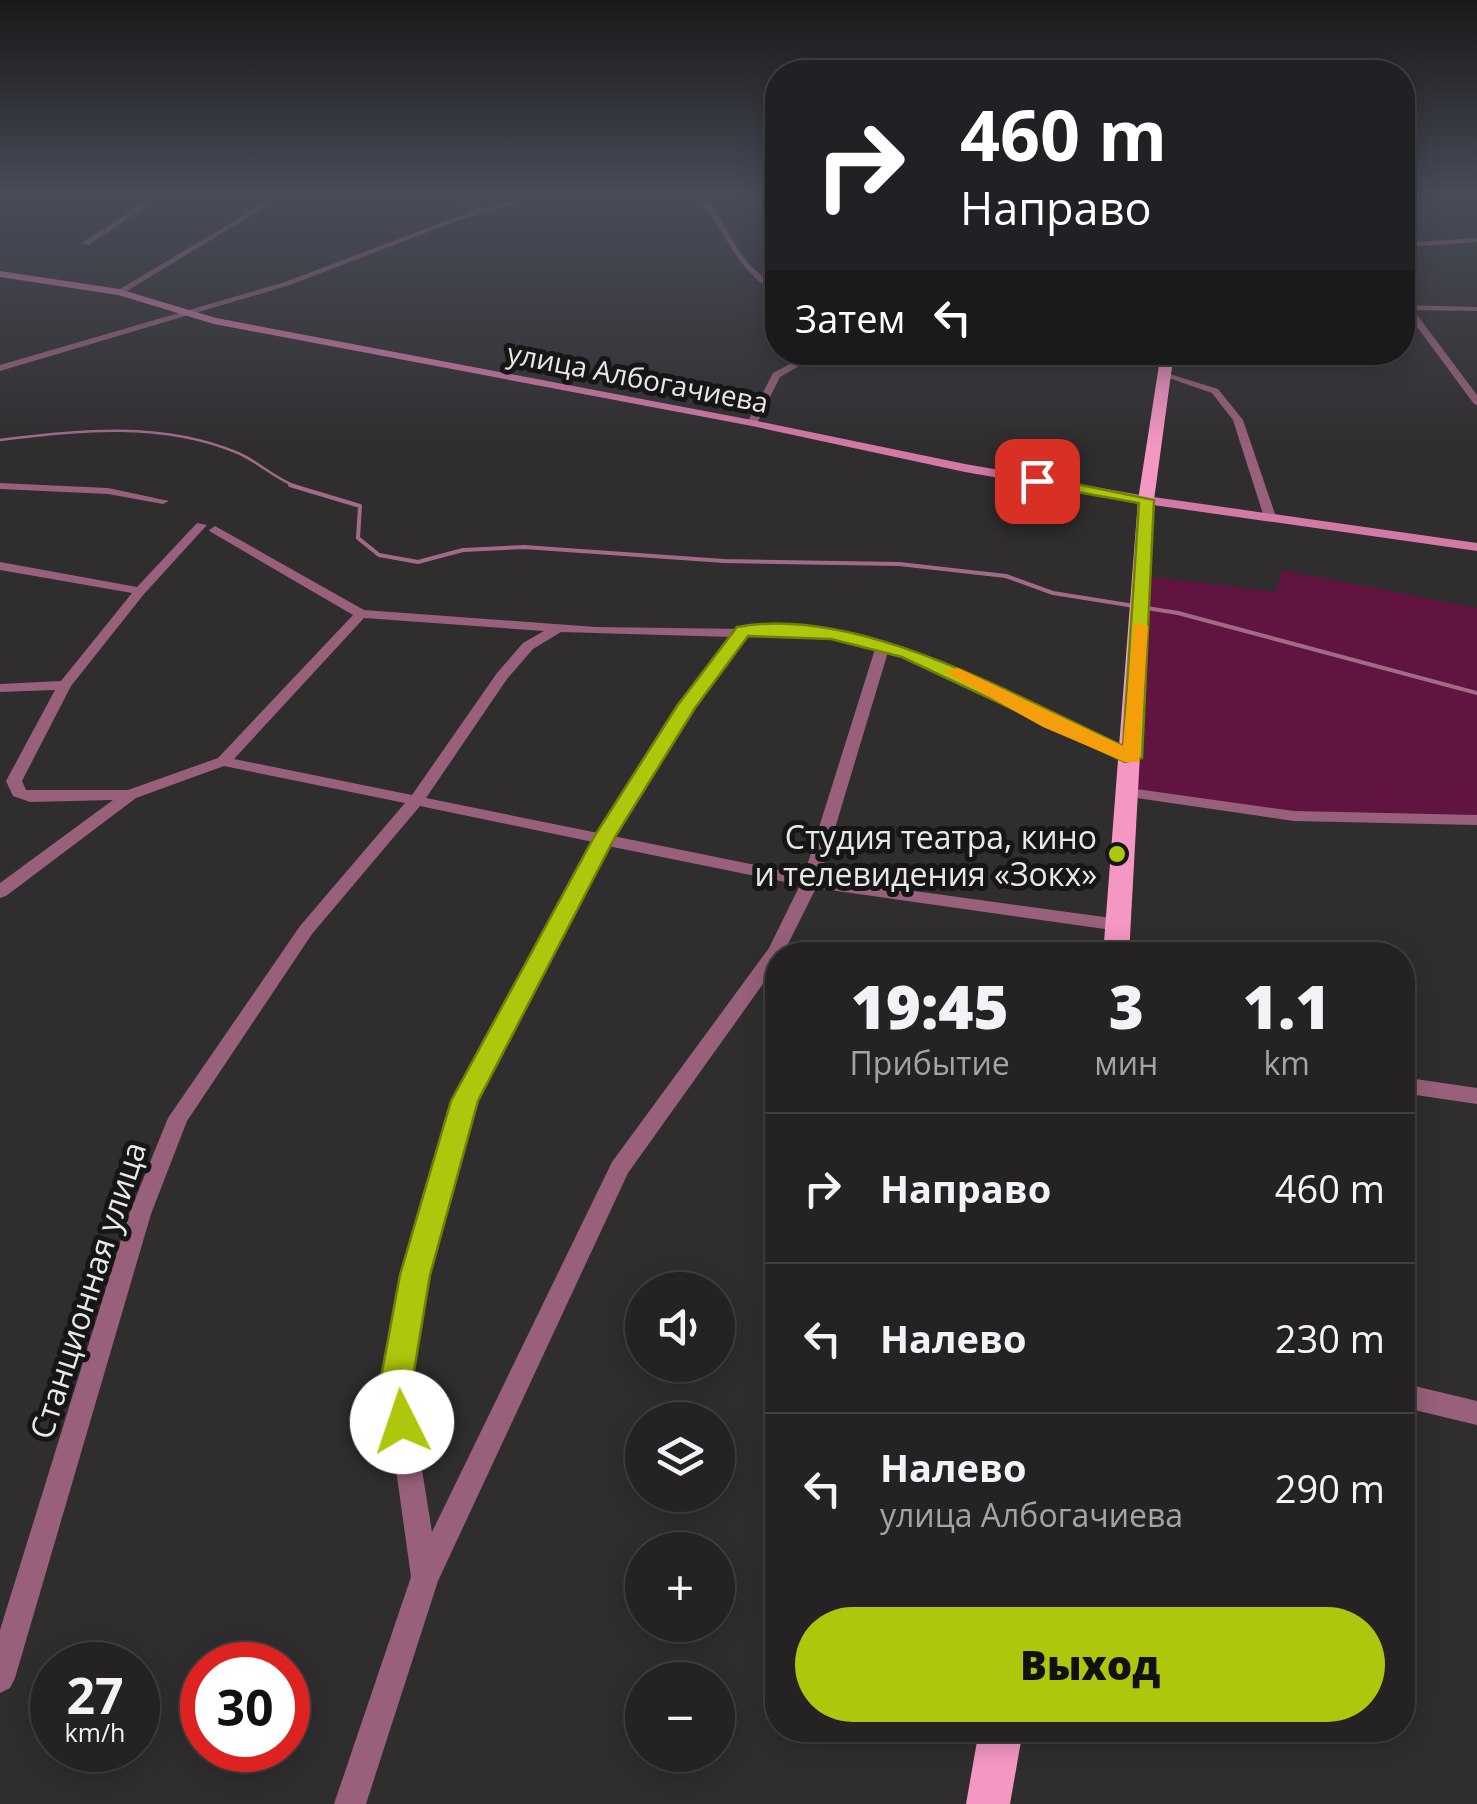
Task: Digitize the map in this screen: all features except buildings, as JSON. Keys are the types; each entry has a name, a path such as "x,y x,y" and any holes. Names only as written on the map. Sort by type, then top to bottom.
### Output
{"main road":[{"path":"1117,942 1146,500 1165,365"},
{"path":"988,1804 999,1742"}],"street":[{"name":"улица Албогачиева","path":"34,279 119,292 214,321 345,348 752,423 965,468 1146,500 1269,514 1477,547"},
{"path":"119,292 141,279"},
{"path":"0,368 189,311 214,308 299,279"},
{"path":"1415,308 1477,309"},
{"path":"1415,318 1477,402"},
{"path":"752,423 776,375 796,365"},
{"path":"1163,373 1215,391 1238,420 1269,514"},
{"path":"0,486 108,491 163,501"},
{"path":"130,795 26,796 14,784 12,760 140,591 208,528 362,614 559,628 831,634 883,646 972,680 1050,722 1132,758"},
{"path":"0,566 140,591"},
{"path":"0,892 130,795 222,760 362,614"},
{"name":"Станционная улица","path":"0,1678 140,1214 178,1118 306,930 414,802 502,676 528,646 559,628"},
{"path":"425,1577 396,1383 415,1275 465,1101 604,837 686,706 743,631"},
{"path":"781,942 810,882 883,646"},
{"path":"0,688 65,686"},
{"path":"222,760 810,882 1119,925"},
{"path":"1129,793 1294,816 1477,820"},
{"path":"350,1804 425,1577 620,1168 765,967"},
{"path":"1415,1087 1477,1096"},
{"path":"1415,1398 1477,1412"}],"shaded area":[{"path":"1282,570 1477,608 1477,820 1294,816 1129,793 1143,576 1276,592"}],"waterway":[{"path":"0,440 90,431 180,436 238,453 298,487"},
{"path":"290,485 360,506 358,538 379,555 418,562 463,550 524,547 724,561 899,564 1006,576 1053,593 1178,613 1477,693"}],"slow traffic":[{"path":"952,671 1050,722 1132,758 1140,626"}],"place":[{"name":"Студия театра, кино и телевидения «Зокх»","path":"1117,854"}],"route":[{"path":"402,1422 396,1383 415,1275 465,1101 604,837 686,706 743,631 831,634 908,653 1132,758 1146,500 1037,481"}]}
